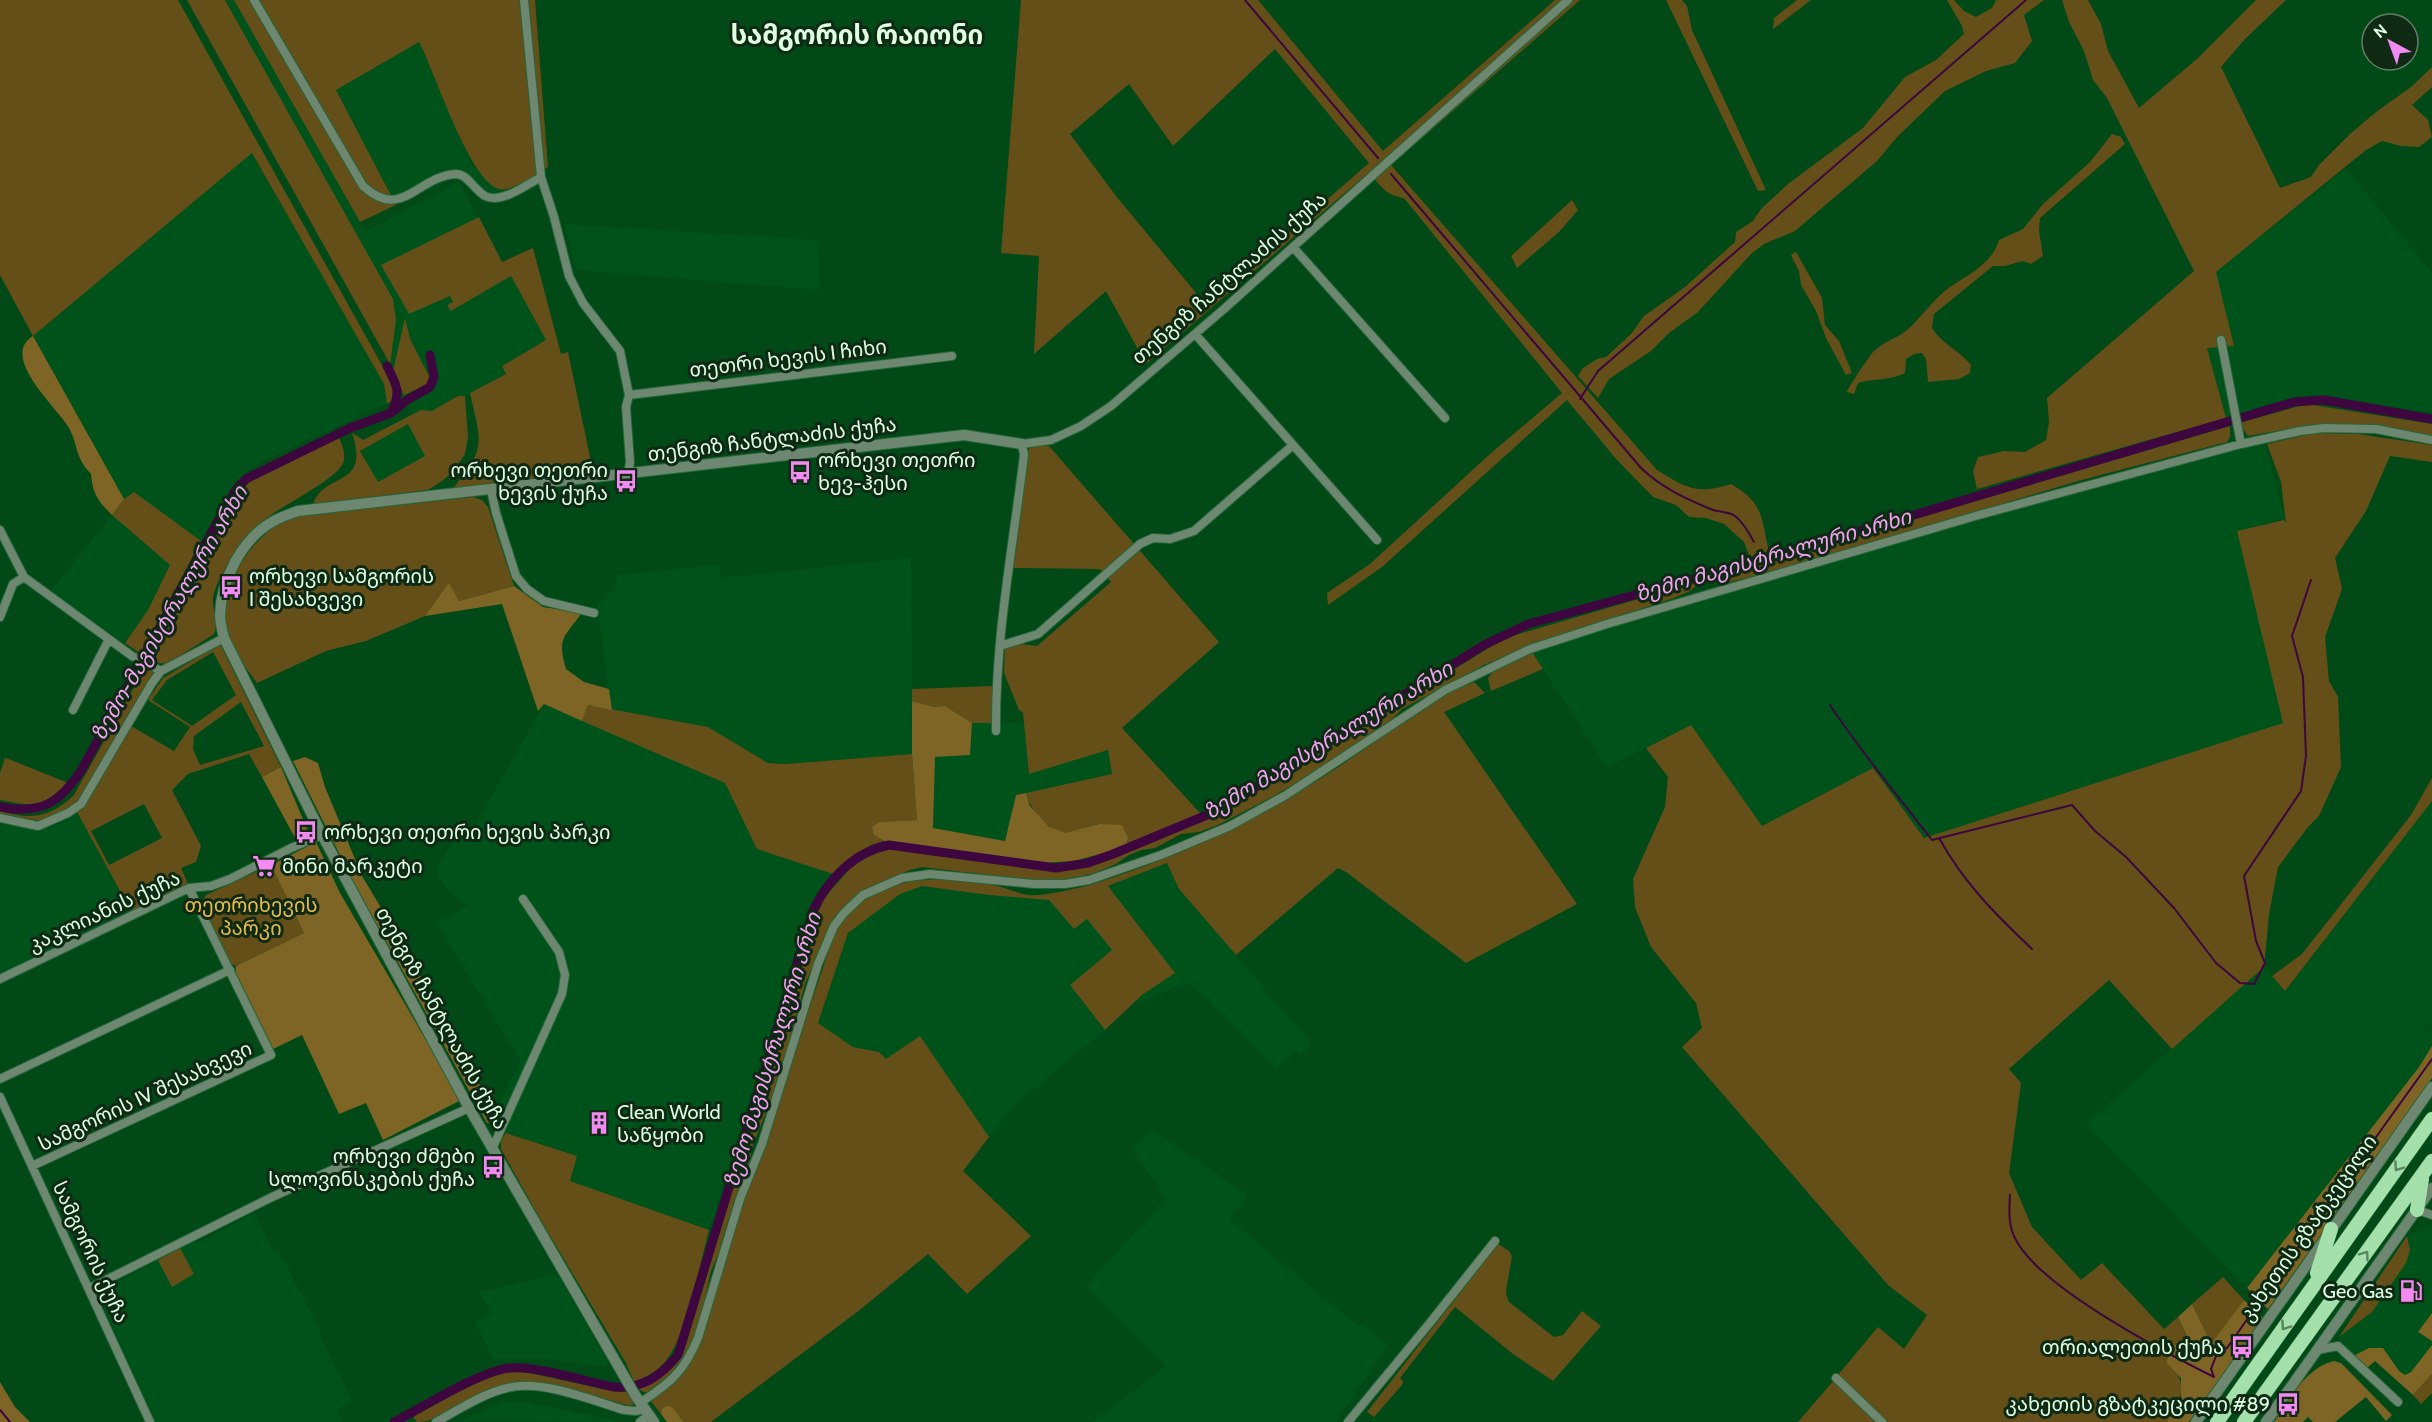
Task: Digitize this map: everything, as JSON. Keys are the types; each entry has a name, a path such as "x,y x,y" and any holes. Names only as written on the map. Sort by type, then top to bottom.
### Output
{"highway":[{"name":"კახეთის გზატკეცილი","path":"2217,1422 2432,1119"},
{"path":"2244,1422 2432,1161"},
{"path":"2417,1210 2422,1175"},
{"path":"2312,1288 2331,1229"}],"street":[{"path":"254,0 363,186 374,195 389,201 400,199 438,179 457,174 463,176 484,196 495,199 512,193 541,177"},
{"path":"524,0 541,177 569,276 583,303 620,351 629,394 626,407 630,462 628,474"},
{"name":"თენგიზ ჩანტლაძის ქუჩა","path":"644,1411 469,1108 322,835 224,638 219,618 221,598 232,567 254,536 273,521 298,511 964,435 1022,444 1051,440 1081,426 1111,406 1293,247 1568,0"},
{"path":"1293,247 1445,418"},
{"path":"1195,334 1377,540"},
{"path":"2221,340 2241,444"},
{"name":"თეთრი ხევის I ჩიხი","path":"629,394 952,356"},
{"path":"436,1422 507,1388 526,1386 556,1390 624,1410 644,1411 690,1357 740,1199 762,1144 818,963 834,926 863,895 902,878 930,874 1034,884 1065,884 1089,880 1161,855 1230,826 1286,795 1445,690 1530,649 1607,624 1979,515 2241,444 2324,428 2376,429 2432,440"},
{"path":"996,731 1000,646 1024,455 1022,444"},
{"path":"1000,646 1038,634 1140,544 1152,538 1170,539 1194,531 1293,445"},
{"path":"491,490 516,576 527,589 543,601 594,613"},
{"path":"1,535 24,577 132,656 161,671"},
{"path":"0,617 13,584 24,577"},
{"path":"0,818 38,826 68,813 81,804 161,671 224,638"},
{"path":"73,710 109,639"},
{"name":"კაკლიანის ქუჩა","path":"0,979 189,888 211,886 230,879 322,835"},
{"path":"0,1079 231,970 189,888"},
{"path":"493,1147 562,994 566,975 559,952 523,899"},
{"name":"სამგორის IV შესახვევი","path":"32,1166 271,1055 231,970"},
{"name":"კახეთის გზატკეცილი","path":"2196,1422 2432,1087"},
{"name":"სამგორის ქუჩა","path":"0,1097 150,1422"},
{"path":"90,1288 270,1198 469,1108"},
{"path":"2266,1422 2432,1188"},
{"path":"2417,1210 2432,1215"},
{"path":"1348,1422 1495,1241"},
{"path":"2317,1350 2338,1346 2398,1402"},
{"path":"1836,1378 1882,1422"}],"shaded area":[{"path":"224,0 235,0 365,232 459,182 546,340 502,366 506,373 465,396 458,396 409,425 426,456 377,482 352,433 363,440 412,414 402,398 401,384 390,364 394,310"},
{"path":"419,42 472,164 497,189 508,190 499,193 485,191 456,177 396,205 336,90"},
{"path":"252,153 384,384 387,404 262,461 244,474 231,489 201,541 134,492 124,499 33,336"},
{"path":"2345,169 2432,272 2432,413 2311,395 2296,397 2226,418 2207,347 2234,345 2215,272"},
{"path":"564,224 817,240 820,290 577,270"},
{"path":"33,336 124,499 112,515 97,497 91,474 81,461 67,425 41,393 26,367 22,355 24,345"},
{"path":"2264,439 2284,518 2237,532 2284,723 1924,838 1873,768 1762,826 1691,725 1607,767 1530,649 1789,571"},
{"path":"112,515 170,565 148,610 125,643 50,592"},
{"path":"911,558 912,754 786,764 768,762 708,727 612,710 597,606 617,587 617,575 718,565 721,578"},
{"path":"449,583 459,601 514,586 543,607 582,613 562,644 566,669 584,682 609,689 612,710 588,705 582,721 544,704 538,711 502,604 425,616"},
{"path":"912,701 934,707 945,706 972,723 970,755 935,757 933,828 1005,841 1016,795 1026,793 1030,806 1049,827 1066,833 1099,824 1122,825 1128,838 1126,847 1074,861 1042,863 884,841 873,834 872,827 879,822 917,820 912,754"},
{"path":"544,704 725,783 757,849 833,874 822,885 809,907 709,1230 569,1181 577,1156 506,1133 496,1121 494,1111 521,1062 436,922 469,906 450,893 439,878 438,865 458,834 467,840"},
{"path":"972,723 1024,723 1029,774 1108,750 1112,774 1016,795 1005,841 933,828 935,757 970,755"},
{"path":"305,757 318,763 325,787 362,876 401,941 494,1111 496,1121 487,1123 353,881 293,761"},
{"path":"281,767 310,836 302,841 294,836 262,777"},
{"path":"2432,801 2432,1020 2426,1029 2432,1029 2432,1046 2419,1067 2247,1288 2086,1124 2264,967 2286,991"},
{"path":"77,812 131,911 0,976 0,823 32,829 45,828 59,824"},
{"path":"316,842 340,893 461,1100 383,1140 366,1103 339,1114 302,1035 273,1049 235,974 236,966 304,933 271,865"},
{"path":"1167,863 1179,889 1312,1044 1300,1055 1295,1051 1277,1069 1187,982 1134,1005 1142,995 1175,973 1108,886"},
{"path":"922,886 1049,900 1074,928 1087,919 1113,950 1070,985 1105,1030 1015,1105 989,1137 966,1106 886,1059 879,1052 853,1047 818,1023 848,933 890,899"},
{"path":"2432,1046 2432,1078 2268,1309 2247,1288 2419,1067"},
{"path":"1151,1131 1156,1132 1248,1195 1229,1219 1358,1326 1362,1323 1389,1345 1335,1422 1092,1422 1166,1366 1086,1286 1166,1198 1131,1149"},
{"path":"254,1212 274,1251 278,1250 321,1332 319,1334 353,1401 337,1409 343,1421 341,1422 155,1422 97,1291 196,1239 198,1242 203,1241"},
{"path":"2432,1226 2432,1313 2418,1332 2432,1341 2432,1345 2411,1372 2405,1375 2369,1348 2341,1363 2339,1337 2372,1312 2410,1250 2407,1236"},
{"path":"552,1275 560,1279 606,1359 607,1367 548,1359 493,1359 475,1322 491,1314 480,1292"},
{"path":"2244,1300 2263,1318 2189,1422 2167,1422 2181,1398 2181,1378 2166,1362 2174,1345 2190,1343 2178,1317 2192,1304 2211,1344"},
{"path":"2432,1313 2432,1341 2418,1332"},
{"path":"2432,1345 2432,1374 2413,1395 2375,1361 2367,1368 2355,1355 2369,1348 2383,1348 2399,1371 2405,1375 2411,1372"},
{"path":"2334,1361 2341,1363 2392,1415 2386,1421 2366,1397 2335,1422 2313,1422 2308,1417 2303,1422 2274,1422 2306,1378 2314,1370"},
{"path":"0,1382 15,1407 30,1422 0,1422"},
{"path":"519,1401 624,1422 460,1421 503,1402"},
{"path":"667,1406 672,1407 684,1422 667,1422 661,1414 662,1409"}],"green space":[{"path":"0,0 178,0 388,376 395,390 393,400 387,404 384,384 252,153 33,336 0,275"},
{"path":"187,0 225,0 393,299 396,320 390,364"},
{"path":"234,0 535,0 548,167 510,188 499,189 488,182 465,147 419,42 336,90 396,205 360,222"},
{"path":"1021,0 1258,0 1383,151 1555,0 1580,0 1391,165 1657,470 1692,488 1709,489 1731,484 1750,498 1762,520 1769,552 1750,557 1744,542 1724,524 1706,518 1689,517 1676,505 1653,497 1617,460 1567,400 1382,567 1328,605 1327,593 1370,564 1490,454 1562,393 1404,198 1390,194 1367,174 1146,364 1106,291 1034,354 1039,256 1001,253","holes":["1275,49 1369,163 1206,305 1116,196 1070,134 1129,84 1173,146"]},
{"path":"1666,0 1682,0 1687,6 1692,30 1766,190 1758,191"},
{"path":"1797,0 1811,0 1773,29 1774,18"},
{"path":"1947,0 1954,0 1964,11 1976,17 1992,8 1996,0 2044,0 2024,15 2032,41 2015,63 1986,71 1945,91 1898,136 1877,161 1795,231 1764,244 1752,253 1698,312 1669,333 1651,351 1609,379 1598,398 1578,376 1583,368 1597,359 1606,357 1631,334 1644,316 1685,287 1735,242 1736,232 1753,221 1761,209 1788,184 1863,128 1905,77 1936,60 1964,34"},
{"path":"2062,0 2088,0 2101,24 2108,51 2139,108 2198,58 2256,0 2286,0 2245,39 2221,67 2280,188 2311,177 2319,165 2350,134 2411,87 2432,67 2432,87 2412,105 2428,120 2432,137 2419,147 2401,146 2382,141 2366,150 2216,272 2234,346 2207,348 2226,418 1977,489 1973,471 1978,457 2004,451 2025,452 2046,440 2049,422 2047,398 2194,271 2107,98 2093,80 2084,51 2069,22"},
{"path":"2112,134 2121,137 2125,144 2040,218 2039,231 2043,256 2031,264 2023,261 2005,266 1993,266 1934,314 1932,328 1971,365 1970,373 1959,379 1928,382 1926,359 1922,353 1914,354 1906,359 1905,373 1858,383 1854,394 1847,392 1875,350 1907,330 1944,292 1985,262 1991,256 1999,240 2023,229 2043,204 2090,162"},
{"path":"1572,200 1578,210 1560,231 1517,268 1511,256"},
{"path":"479,217 502,262 533,248 561,354 568,352 594,476 453,488 472,463 478,444 477,423 470,393 506,374 502,366 546,340 511,276 451,311 447,305 453,302 450,296 409,314 381,265"},
{"path":"1796,252 1822,298 1825,325 1839,341 1852,373 1846,375 1801,285 1799,271 1791,255"},
{"path":"405,318 410,339 430,378 426,385 404,395 393,371"},
{"path":"458,396 465,396 468,437 465,454 453,472 442,481 428,490 313,504 326,487 351,471 355,463 356,451 352,433 363,440 421,410 432,411","holes":["408,424 425,456 378,482 360,451"]},
{"path":"2307,404 2432,424 2432,437 2343,424 2306,426 2248,436 2239,423"},
{"path":"2230,426 2230,437 2227,442 2078,481 1806,563 1726,583 1701,582 1690,591 1674,598 1530,645 1484,665 1402,709 1386,725 1341,756 1272,797 1218,825 1199,832 1181,834 1155,848 1129,855 1116,864 1092,874 1065,879 1031,880 922,867 861,891 835,916 805,984 778,1083 753,1145 746,1177 735,1199 722,1246 711,1271 700,1321 687,1352 670,1375 646,1393 638,1389 665,1374 675,1365 684,1351 812,927 824,898 848,871 842,865 833,874 757,849 725,783 582,721 588,705 708,727 768,763 786,764 912,754 917,820 880,822 872,827 873,834 884,841 871,845 847,861 852,867 865,856 886,848 1059,871 1103,860 1220,813 1505,638"},
{"path":"2314,433 2358,434 2432,445 2432,462 2390,456 2366,511 2335,558 2342,589 2325,637 2329,681 2338,697 2341,767 2319,816 2278,867 2269,914 2264,967 2172,1049 2109,980 2009,1069 2021,1083 2009,1173 2032,1227 2081,1280 2102,1263 2164,1329 2178,1317 2190,1344 2175,1370 2181,1383 2181,1390 2175,1410 2167,1422 1886,1422 1838,1375 1878,1327 1904,1349 1927,1315 1888,1285 1682,1047 1702,1028 1696,1003 1651,947 1635,907 1633,879 1665,807 1668,777 1646,748 1691,725 1762,826 1873,768 1924,838 2283,723 2237,531 2284,520 2286,523 2281,482 2267,444"},
{"path":"339,438 344,458 337,471 262,522 246,538 230,560 214,593 216,625 214,634 167,664 149,658 240,492 254,477"},
{"path":"1032,446 1049,446 1219,642 1122,728 1201,814 1126,847 1128,838 1099,824 1067,833 1052,829 1040,819 1026,793 1112,774 1108,750 1029,774 1023,713 1019,710 1004,673 1005,642 1037,646 1111,582 1100,569 1013,568 1028,450"},
{"path":"134,492 201,541 141,654 125,643 148,610 170,565 112,515 124,499"},
{"path":"473,497 482,500 488,507 514,586 459,601 449,584 425,616 366,641 326,651 257,683 229,641 224,620 225,605 235,574 243,560 264,535 281,523 297,516"},
{"path":"220,644 281,767 262,777 249,754 188,774 172,790 201,846 196,862 181,868 188,884 131,911 77,812 131,726 174,751 190,727 148,700 163,678","holes":["213,652 236,695 192,726 152,700 167,680","241,702 264,746 200,765 193,749 194,736","144,804 162,838 109,865 91,831"]},
{"path":"1532,652 1543,669 1491,691 1488,678 1493,672"},
{"path":"145,668 154,672 155,677 78,802 44,821 0,815 0,811 21,816 48,813 74,795"},
{"path":"1474,682 1485,693 1444,712 1577,904 1466,963 1338,868 1236,955 1179,889 1167,863 1108,886 1175,973 1142,995 1105,1030 1070,985 1112,950 1087,919 1074,929 1049,900 922,886 900,894 848,933 818,1023 853,1047 879,1052 886,1059 920,1036 989,1137 963,1171 1031,1236 967,1294 928,1254 861,1309 711,1422 684,1422 680,1416 662,1409 661,1414 650,1400 679,1377 690,1363 699,1345 734,1232 835,932 847,913 862,900 878,891 916,881 936,879 975,882 1028,895 1040,895 1086,886 1153,863 1249,820 1280,803 1340,766 1422,708"},
{"path":"993,686 992,723 972,723 945,706 934,707 912,701 912,689"},
{"path":"5,758 68,783 52,797 37,804 20,804 0,800 0,773"},
{"path":"2432,778 2432,801 2285,991 2272,976 2302,954 2411,815"},
{"name":"თეთრიხევის პარკი","path":"271,865 304,933 236,966 231,964 205,910 203,900 206,895"},
{"path":"506,1133 577,1156 570,1181 709,1230 692,1299 673,1351 665,1362 651,1374 634,1382 626,1363 501,1149 501,1140"},
{"path":"2407,1236 2410,1250 2406,1263 2372,1312 2339,1337"},
{"path":"1498,1244 1509,1251 1512,1256 1506,1291 1509,1302 1554,1337 1563,1335 1582,1311 1601,1326 1553,1381 1513,1354 1455,1307 1400,1378 1403,1381 1402,1385 1374,1417 1367,1412"},
{"path":"180,1248 194,1274 172,1287 158,1260"},
{"path":"2223,1277 2244,1300 2211,1345 2192,1304"},
{"path":"516,1370 612,1391 628,1392 635,1402 633,1405 627,1405 572,1389 516,1384 497,1387 479,1394 433,1419 417,1422 413,1417 478,1382"},
{"path":"2432,1374 2432,1393 2421,1404 2413,1395"},
{"path":"1835,1379 1879,1422 1798,1422"}],"waterway":[{"path":"1245,0 1378,158"},
{"path":"1580,399 1598,371 2026,0"},
{"path":"1391,174 1641,468 1657,481 1684,497 1713,510 1735,516 1744,525 1754,542"},
{"name":"ზემო-მაგისტრალური არხი","path":"0,807 27,809 48,804 74,781 237,488 246,479 350,428 391,413 407,400 430,387 434,377 430,355"},
{"name":"ზემო-მაგისტრალური არხი","path":"387,366 397,388 392,411"},
{"name":"ზემო მაგისტრალური არხი","path":"394,1422 468,1382 510,1368 532,1369 614,1387 624,1387 650,1380 664,1370 678,1355 813,911 834,878 864,854 889,845 1056,868 1088,863 1219,810 1484,645 1528,624 1759,561 2294,402 2324,400 2432,419"},
{"path":"1830,705 1867,757 1932,840 2072,805 2095,831 2126,857 2174,908 2216,963 2240,983 2254,984 2265,963 2256,941 2244,876 2301,791 2306,756 2303,677 2292,636 2311,580"},
{"path":"1939,838 1981,897 2032,949"},
{"path":"2361,1158 2432,1059"},
{"path":"2270,1286 2355,1168"},
{"path":"2010,1195 2013,1235 2030,1259 2050,1278 2106,1317 2165,1352 2214,1377"},
{"path":"2214,1377 2211,1369 2216,1356 2227,1348 2253,1311"},
{"path":"0,1410 10,1422"}],"place":[{"name":"ორხევი თეთრი ხევ-ჰესი","path":"800,472"},
{"name":"ორხევი თეთრი ხევის ქუჩა","path":"626,481"},
{"name":"ორხევი სამგორის I შესახვევი","path":"231,587"},
{"name":"ორხევი თეთრი ხევის პარკი","path":"306,832"},
{"name":"მინი მარკეტი","path":"264,866"},
{"name":"Clean World საწყობი","path":"599,1123"},
{"name":"ორხევი ძმები სლოვინსკების ქუჩა","path":"493,1167"},
{"name":"Geo Gas","path":"2411,1291"},
{"name":"თრიალეთის ქუჩა","path":"2242,1347"},
{"name":"კახეთის გზატკეცილი #89","path":"2288,1404"}],"district":[{"name":"სამგორის რაიონი","path":"857,35"}]}
